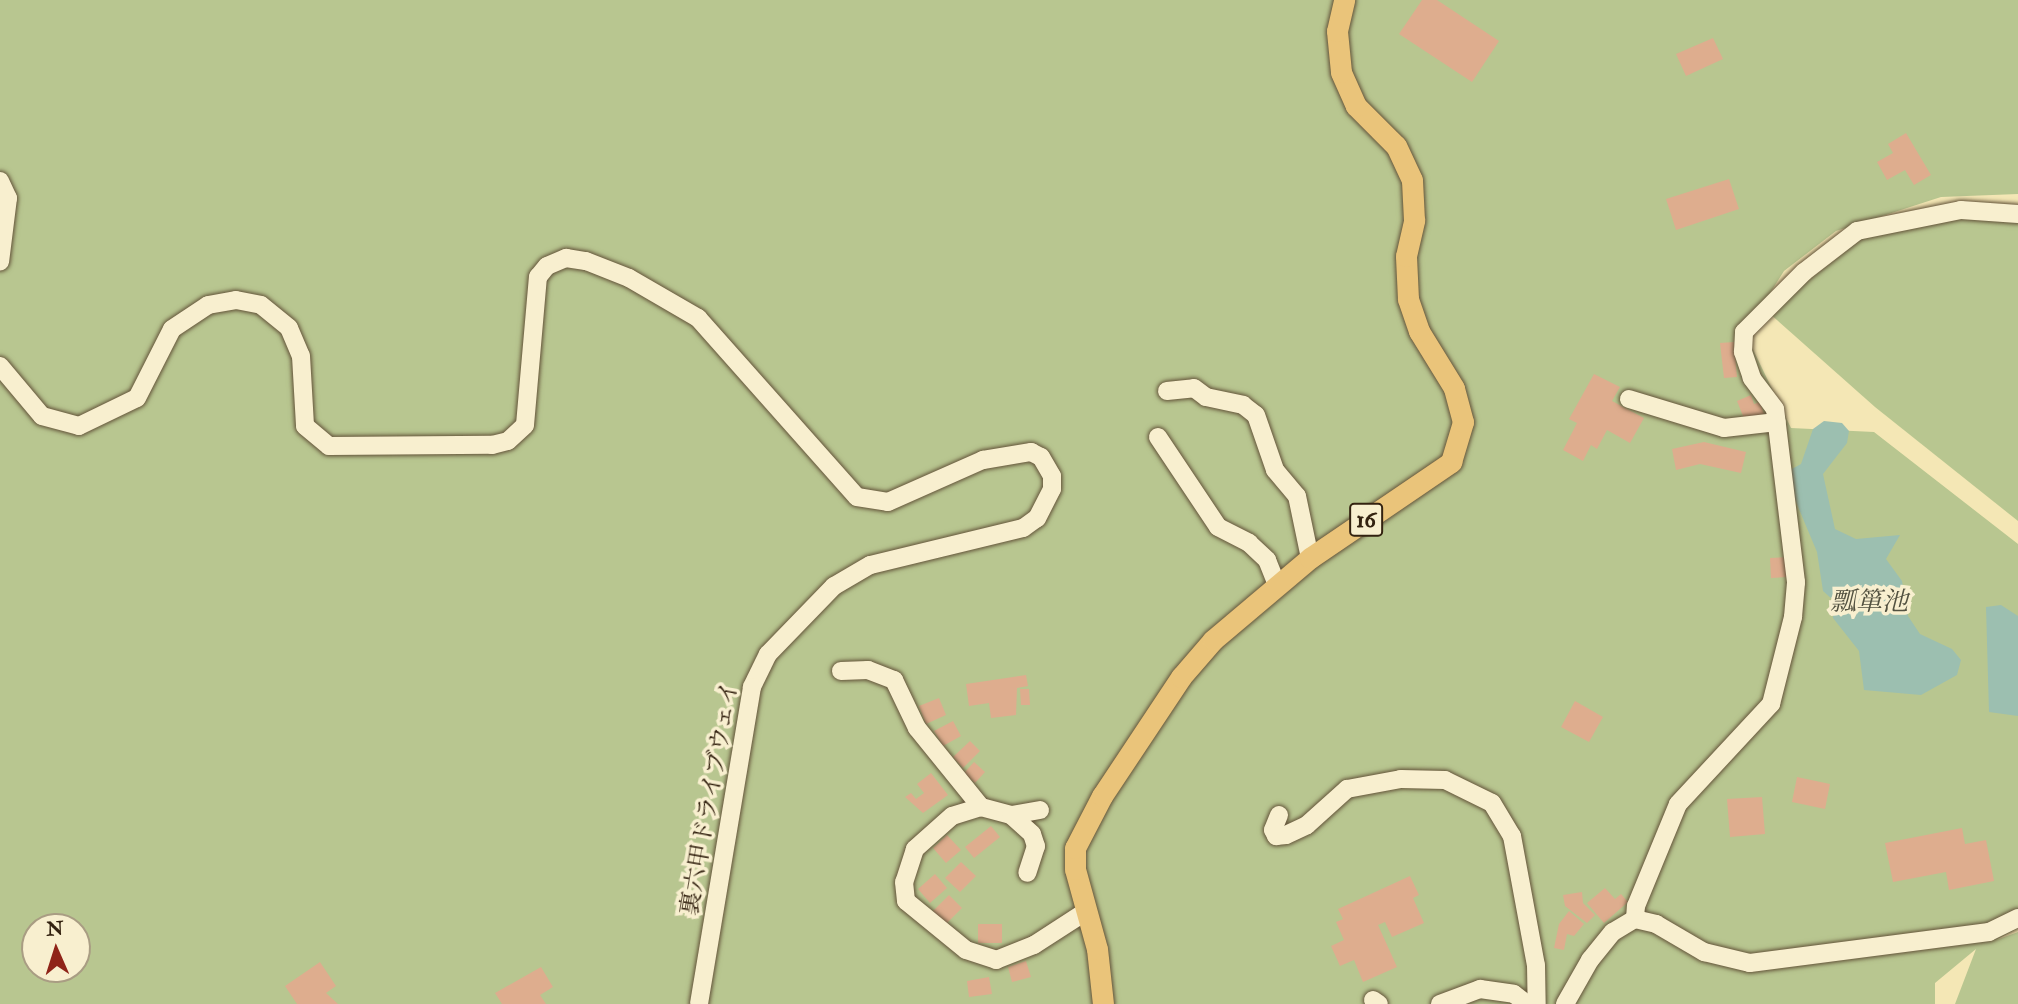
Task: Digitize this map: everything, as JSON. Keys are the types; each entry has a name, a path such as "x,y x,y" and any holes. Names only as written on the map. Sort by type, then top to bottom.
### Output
{"main road":[{"name":"16","path":"1103,1004 1097,949 1084,912 1074,848 1102,796 1181,677 1213,640 1310,558 1451,462 1463,422 1454,388 1419,331 1408,299 1406,256 1414,220 1412,180 1396,146 1356,106 1341,72 1337,31 1344,0"}],"street":[{"path":"0,181 8,198 0,262"},
{"path":"1565,1004 1605,942 1635,919 1636,906 1678,804 1771,704 1793,617 1796,582 1775,409 1752,378 1743,352 1744,332 1804,272 1857,232 1891,222 1961,210 2018,214"},
{"name":"裏六甲ドライブウェイ","path":"0,366 43,416 79,426 137,398 150,379 172,330 208,305 236,300 261,305 289,328 301,356 305,426 329,446 492,445 508,441 525,425 538,277 547,266 566,258 629,278 698,318 857,497 888,502 983,460 1031,452 1041,457 1052,476 1052,489 1037,518 1023,528 986,539 870,565 834,586 768,654 752,687 699,1004"},
{"path":"1167,391 1194,388 1206,397 1243,405 1256,415 1275,470 1297,496 1310,558"},
{"path":"1629,398 1724,428 1777,422"},
{"path":"1158,437 1218,527 1249,543 1267,560 1277,585"},
{"path":"841,671 868,670 894,680 917,728 981,807"},
{"path":"1279,815 1273,830 1276,836 1286,835 1307,825 1346,789 1401,779 1445,780 1492,803 1512,836 1536,965 1537,1004"},
{"path":"1040,810 1012,815 981,807 962,810 920,840 905,882 912,909 966,950 996,960 1034,945 1084,912"},
{"path":"1012,815 1032,834 1036,846 1027,873"},
{"path":"1635,919 1656,924 1704,952 1749,963 1989,932 2018,918"},
{"path":"1440,1004 1514,995 1527,1004"}],"green space":[{"path":"0,0 2018,0 2018,194 1941,197 1836,231 1784,271 1745,333 1791,428 1874,432 2018,544 2018,928 1996,940 2018,932 2018,1004 1955,1004 1976,949 1935,983 1935,1004 0,1004"},
{"path":"2018,215 2018,521 1875,407 1768,312 1865,236 1959,216"}],"water":[{"name":"瓢箪池","path":"1824,421 1842,423 1849,431 1847,443 1823,474 1835,529 1856,539 1900,535 1886,559 1902,581 1908,616 1920,634 1952,649 1961,660 1957,675 1921,695 1864,690 1859,651 1833,618 1833,600 1823,591 1817,552 1791,490 1790,470 1801,464 1813,429"},
{"path":"2001,605 2018,616 2018,716 1989,712 1986,607"}],"building":[{"path":"1422,0 1437,0 1499,41 1472,82 1399,34"},
{"path":"1713,38 1723,59 1686,76 1676,54"},
{"path":"1906,133 1931,175 1914,185 1905,170 1887,180 1877,162 1893,153 1888,144"},
{"path":"1729,179 1739,209 1676,230 1666,199"},
{"path":"1734,342 1737,377 1724,378 1720,343"},
{"path":"1594,374 1620,387 1612,401 1644,418 1630,443 1607,430 1597,449 1591,445 1583,461 1563,450 1577,423 1569,419"},
{"path":"1751,395 1754,404 1760,402 1764,414 1745,421 1737,401"},
{"path":"1704,442 1746,452 1741,473 1700,464 1676,470 1672,449"},
{"path":"1788,557 1789,577 1771,578 1770,558"},
{"path":"1026,675 1028,686 1017,688 1016,715 991,718 989,703 969,706 966,684"},
{"path":"1020,689 1029,689 1030,705 1021,705"},
{"path":"939,698 946,715 926,724 919,706"},
{"path":"1575,701 1603,717 1589,742 1561,727"},
{"path":"953,721 961,736 943,746 934,731"},
{"path":"970,741 980,751 963,768 953,757"},
{"path":"974,762 985,772 975,783 964,773"},
{"path":"931,773 948,795 923,813 905,797 911,793 916,799 924,793 917,784"},
{"path":"1797,777 1830,784 1825,809 1792,802"},
{"path":"1762,797 1765,834 1730,837 1727,799"},
{"path":"991,826 1000,837 974,858 965,847"},
{"path":"1962,828 1965,844 1986,840 1994,881 1949,890 1946,872 1893,882 1885,843"},
{"path":"947,835 961,850 946,863 933,848"},
{"path":"961,862 976,876 960,892 945,878"},
{"path":"935,874 947,888 930,903 918,889"},
{"path":"1410,876 1419,895 1413,898 1424,923 1392,937 1385,922 1378,925 1397,967 1363,982 1354,960 1340,966 1331,946 1344,940 1336,922 1343,919 1338,909"},
{"path":"1605,888 1615,899 1621,894 1628,902 1604,923 1587,903"},
{"path":"1582,892 1583,903 1595,915 1587,923 1565,906 1563,895"},
{"path":"949,895 962,908 946,924 933,911"},
{"path":"1569,911 1584,924 1574,936 1567,934 1564,950 1554,948 1559,924"},
{"path":"978,924 1002,924 1002,943 978,943"},
{"path":"1026,961 1031,977 1012,982 1008,967"},
{"path":"320,962 336,986 326,993 338,1004 297,1004 285,986"},
{"path":"541,967 553,987 540,995 546,1004 502,1004 495,993"},
{"path":"989,977 992,994 969,997 967,981"}]}
